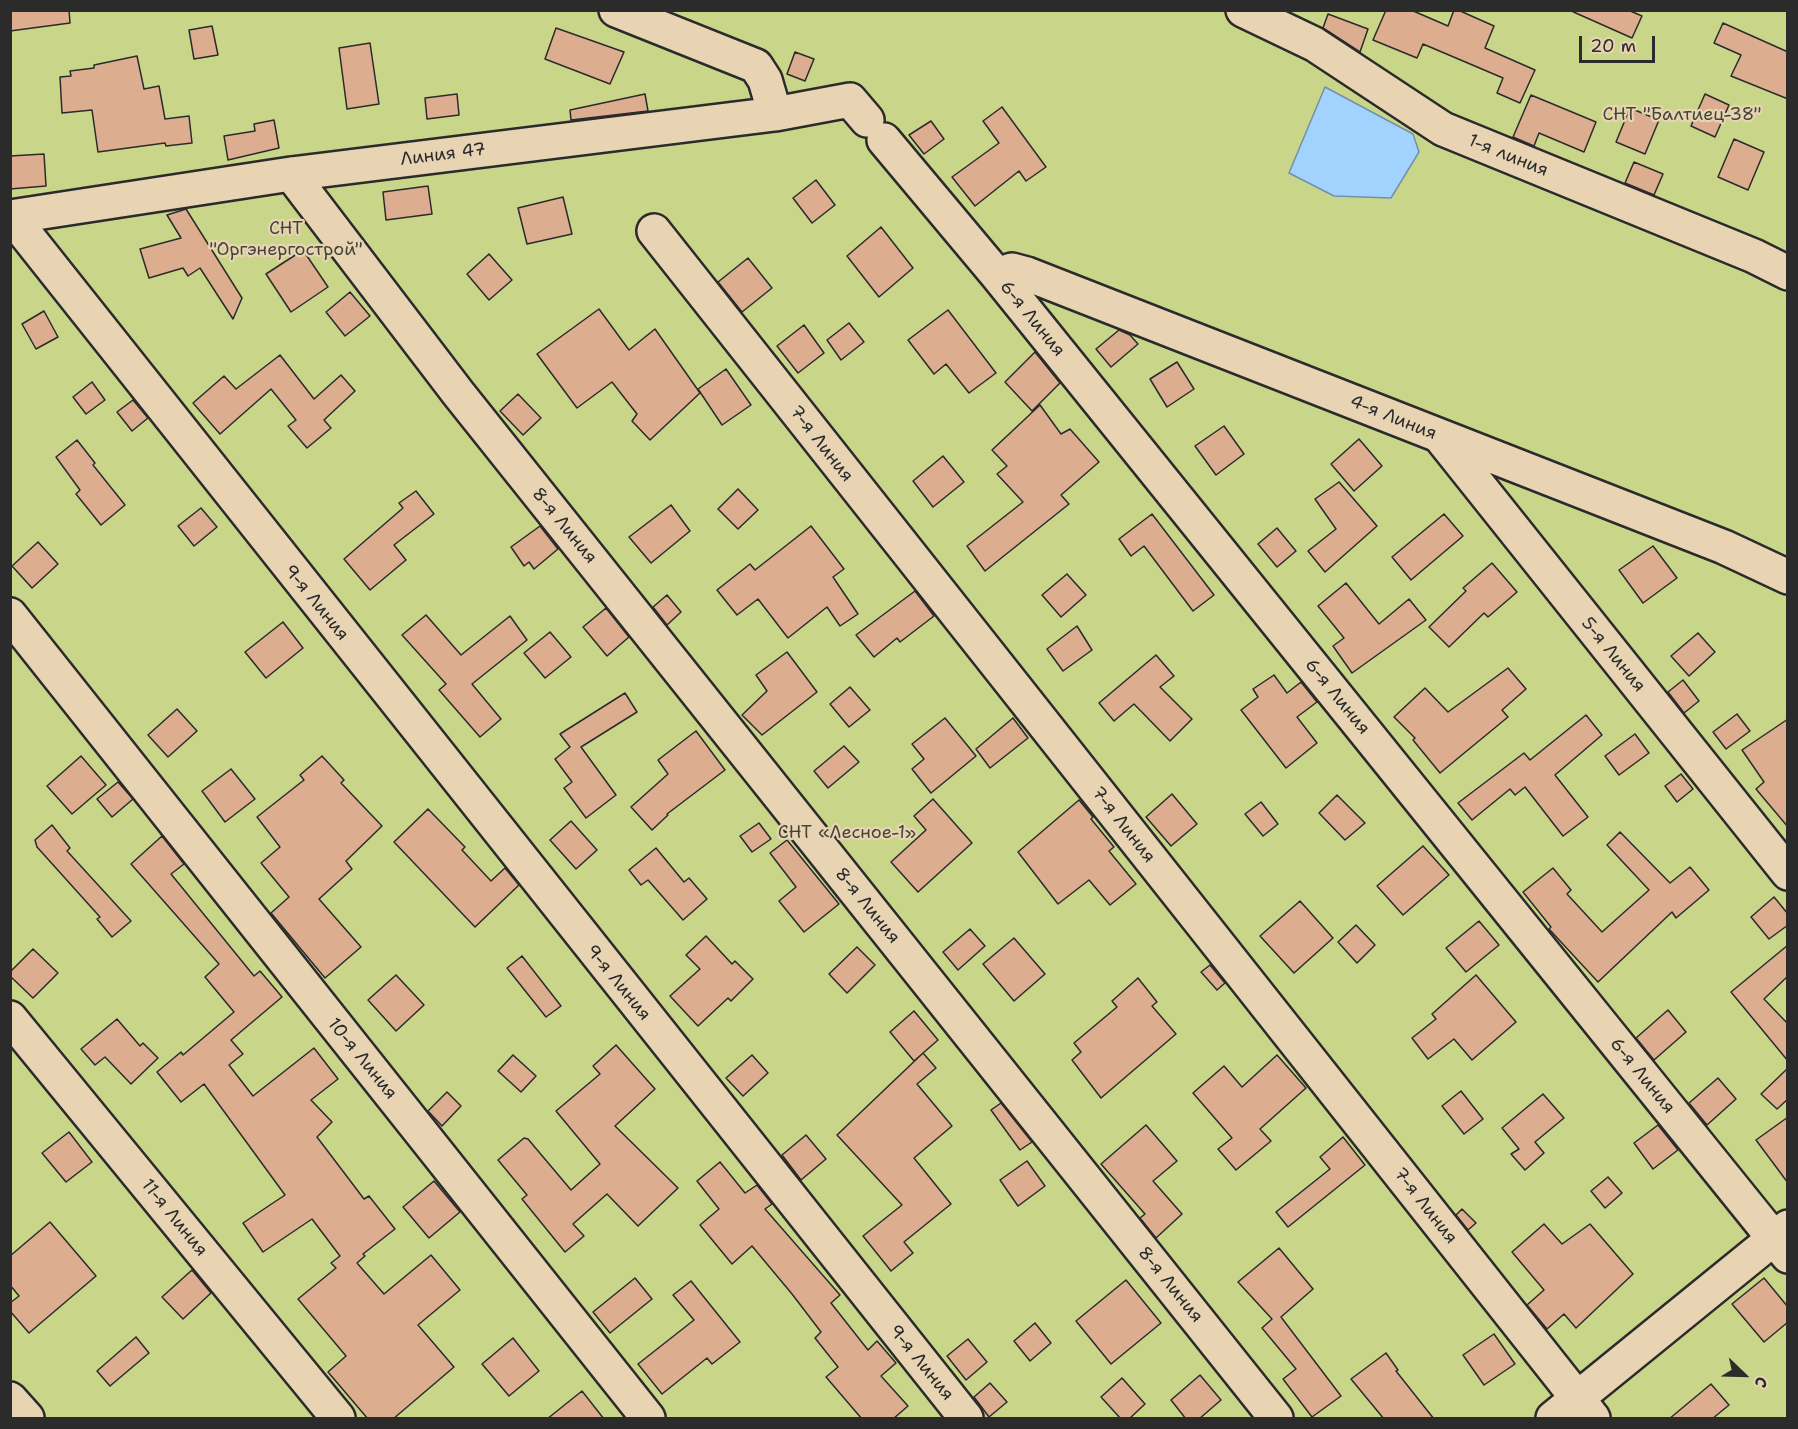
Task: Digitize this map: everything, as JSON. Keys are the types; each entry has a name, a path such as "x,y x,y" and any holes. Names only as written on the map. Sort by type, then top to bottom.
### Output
{"street":[{"path":"616,10 756,66 765,80 775,114"},
{"name":"1-я линия","path":"1243,10 1314,44 1443,129 1754,256 1788,273"},
{"name":"Линия 47","path":"11,217 291,174 775,114 850,100 875,130"},
{"name":"6-я Линия","path":"875,130 996,275 1783,1241"},
{"name":"8-я Линия","path":"291,174 458,393 1276,1419"},
{"name":"9-я Линия","path":"11,217 966,1419"},
{"name":"7-я Линия","path":"654,231 1574,1412"},
{"name":"4-я Линия","path":"996,275 1012,270 1027,274 1724,548 1788,577"},
{"name":"5-я Линия","path":"1439,437 1788,873"},
{"name":"10-я Линия","path":"10,615 648,1419"},
{"name":"11-я Линия","path":"10,1018 338,1419"},
{"path":"1574,1412 1783,1241"},
{"path":"10,1399 27,1419"}],"green space":[{"name":"СНТ «Лесное-1»","path":"10,11 1787,11 1787,1418 11,1418"}],"water":[{"path":"1325,87 1413,134 1419,152 1391,198 1334,196 1289,173"}],"building":[{"path":"10,10 69,10 70,23 10,31"},
{"path":"1386,10 1411,10 1448,26 1454,10 1458,10 1494,26 1485,48 1535,70 1520,103 1497,93 1503,78 1423,44 1417,58 1373,40"},
{"path":"1569,10 1628,10 1642,16 1632,38"},
{"path":"1328,14 1368,29 1360,52 1323,28"},
{"path":"1723,23 1788,52 1788,99 1731,76 1741,55 1714,43"},
{"path":"212,26 218,55 194,59 189,30"},
{"path":"556,28 624,52 610,84 545,59"},
{"path":"370,43 379,104 347,109 339,48"},
{"path":"795,52 814,59 805,81 787,74"},
{"path":"137,56 144,89 159,86 165,119 189,116 192,143 166,146 165,143 98,152 92,110 62,113 60,77 71,76 70,71 94,68 94,65"},
{"path":"457,94 459,115 427,119 425,98"},
{"path":"645,94 648,111 571,120 570,110"},
{"path":"1705,94 1729,105 1715,137 1691,126"},
{"path":"1531,95 1596,122 1584,152 1539,133 1534,146 1513,137"},
{"path":"1002,107 1046,167 1026,181 1019,171 975,206 952,177 999,143 983,121"},
{"path":"1630,108 1659,120 1645,154 1616,142"},
{"path":"274,120 279,148 228,160 224,136 255,131 254,124"},
{"path":"931,121 944,139 924,154 909,135"},
{"path":"1734,139 1764,152 1748,190 1718,177"},
{"path":"44,154 46,186 10,189 10,156"},
{"path":"1634,162 1663,174 1654,195 1625,183"},
{"path":"816,180 835,205 812,223 793,198"},
{"path":"428,186 432,214 386,220 383,192"},
{"path":"563,197 572,234 527,244 518,208"},
{"path":"186,209 242,298 233,319 200,268 188,276 183,268 149,278 140,249 181,238 167,215"},
{"path":"881,227 913,268 879,297 847,256"},
{"path":"303,250 328,287 291,312 266,274"},
{"path":"489,254 512,280 489,300 467,274"},
{"path":"748,258 772,288 742,312 718,282"},
{"path":"350,292 370,316 345,336 326,312"},
{"path":"599,309 629,350 655,329 700,393 650,440 632,421 637,414 612,382 577,408 537,354"},
{"path":"948,310 996,373 969,393 946,364 934,374 908,340"},
{"path":"44,311 58,337 36,349 22,324"},
{"path":"849,323 864,342 841,360 827,340"},
{"path":"804,325 824,353 798,373 777,346"},
{"path":"1119,330 1130,335 1138,344 1111,367 1096,349"},
{"path":"1035,352 1060,383 1032,411 1005,382"},
{"path":"280,355 314,399 341,375 355,391 324,420 331,428 307,448 288,426 296,420 271,389 220,434 193,403 224,376 236,389"},
{"path":"1177,362 1194,389 1167,407 1150,379"},
{"path":"726,369 751,405 722,425 698,389"},
{"path":"92,382 105,400 86,414 73,397"},
{"path":"518,394 541,418 523,435 500,411"},
{"path":"133,400 148,418 132,431 117,412"},
{"path":"1040,405 1061,434 1070,429 1099,462 1061,495 1069,504 985,571 967,546 1023,502 997,474 1007,466 992,450"},
{"path":"1224,426 1244,454 1216,475 1195,446"},
{"path":"1359,439 1382,466 1354,491 1331,464"},
{"path":"77,440 95,463 93,465 125,505 101,525 76,494 80,490 56,457"},
{"path":"943,456 964,482 933,507 913,481"},
{"path":"1339,482 1377,526 1325,572 1308,551 1336,529 1315,499"},
{"path":"738,489 758,510 738,529 718,509"},
{"path":"416,491 434,514 394,545 406,560 370,590 344,559 403,508 399,503"},
{"path":"671,505 690,531 651,563 629,537"},
{"path":"201,508 217,527 194,546 178,526"},
{"path":"1152,514 1214,595 1193,611 1144,546 1131,556 1119,539"},
{"path":"1444,514 1463,536 1411,580 1392,557"},
{"path":"540,526 558,549 534,569 529,562 524,566 511,547"},
{"path":"811,526 844,569 833,577 858,614 840,626 827,607 788,638 758,599 737,615 717,590 750,564 755,570"},
{"path":"1277,528 1296,551 1277,567 1258,544"},
{"path":"38,542 58,564 32,588 12,566"},
{"path":"1653,546 1677,578 1643,603 1619,570"},
{"path":"1492,563 1517,592 1488,617 1484,613 1449,647 1429,627 1466,591 1463,588"},
{"path":"1067,574 1086,595 1061,617 1042,595"},
{"path":"1346,583 1379,624 1409,599 1426,620 1352,673 1333,646 1344,638 1318,606"},
{"path":"915,591 934,616 900,642 897,638 874,657 856,635"},
{"path":"667,595 681,612 667,625 653,607"},
{"path":"606,608 629,637 607,656 583,627"},
{"path":"426,615 461,655 510,616 527,640 472,684 501,719 480,737 439,690 446,684 402,635"},
{"path":"283,622 303,648 266,678 245,652"},
{"path":"1077,626 1092,650 1063,671 1047,649"},
{"path":"550,632 571,657 545,678 524,653"},
{"path":"1698,633 1715,652 1689,676 1671,656"},
{"path":"787,652 817,692 762,735 742,715 767,691 756,675"},
{"path":"1156,655 1174,676 1160,687 1192,719 1170,741 1134,704 1114,721 1099,703"},
{"path":"1508,668 1526,689 1502,710 1508,717 1440,773 1413,740 1415,738 1394,717 1425,688 1448,712"},
{"path":"1274,675 1287,693 1301,682 1317,702 1297,717 1317,743 1286,768 1241,710 1258,697 1253,689"},
{"path":"1683,680 1699,701 1684,713 1668,692"},
{"path":"850,687 870,710 849,727 830,704"},
{"path":"625,693 637,712 581,747 616,795 586,818 564,788 572,782 555,759 570,747 560,734"},
{"path":"177,709 197,731 168,757 148,735"},
{"path":"1737,714 1750,731 1726,749 1713,732"},
{"path":"1586,715 1602,735 1555,775 1588,817 1563,836 1525,787 1515,795 1510,789 1472,820 1458,803 1524,753 1530,760"},
{"path":"945,718 976,756 931,793 912,769 924,759 912,744"},
{"path":"1013,718 1028,738 990,768 976,749"},
{"path":"1788,719 1788,827 1756,789 1764,782 1742,750"},
{"path":"696,731 725,770 667,814 652,830 631,807 668,774 658,760"},
{"path":"1635,734 1649,753 1619,775 1605,756"},
{"path":"844,746 859,762 828,788 814,771"},
{"path":"81,756 106,785 72,814 47,786"},
{"path":"322,756 344,780 341,783 382,826 346,861 352,869 319,899 361,947 325,978 271,913 289,897 261,863 280,847 257,817 304,780 300,775"},
{"path":"231,769 255,799 225,822 202,791"},
{"path":"1681,774 1693,789 1677,802 1665,786"},
{"path":"118,782 133,799 112,817 97,799"},
{"path":"1172,794 1197,824 1171,846 1146,817"},
{"path":"1337,795 1365,823 1345,840 1319,813"},
{"path":"933,799 972,843 918,892 891,862 926,830 914,816"},
{"path":"1079,800 1114,847 1109,851 1136,884 1110,905 1089,880 1058,904 1018,852"},
{"path":"1261,802 1278,824 1263,836 1245,814"},
{"path":"428,809 465,847 462,850 491,881 505,868 519,885 475,927 394,842"},
{"path":"571,821 597,850 576,869 550,840"},
{"path":"759,823 771,839 752,852 740,836"},
{"path":"52,825 70,848 67,851 131,921 112,937 97,919 100,917 37,847 35,840"},
{"path":"1620,832 1670,883 1690,867 1709,890 1676,918 1672,912 1598,982 1549,929 1551,927 1523,892 1553,868 1571,890 1567,894 1602,932 1649,890 1607,845"},
{"path":"162,836 184,864 171,874 254,976 260,971 282,997 231,1040 243,1054 229,1065 253,1096 314,1048 338,1079 311,1100 332,1122 317,1137 364,1199 369,1196 395,1229 363,1254 365,1256 357,1263 384,1294 431,1255 460,1290 418,1325 454,1367 393,1419 368,1419 328,1372 346,1356 298,1299 336,1268 331,1263 340,1256 312,1219 263,1252 243,1223 285,1195 204,1084 181,1102 157,1072 181,1052 183,1055 234,1012 205,977 219,964 131,864"},
{"path":"787,840 839,904 804,932 779,901 796,887 770,853"},
{"path":"1423,846 1449,875 1403,915 1377,886"},
{"path":"656,848 684,882 689,878 707,899 683,920 648,880 641,885 629,870"},
{"path":"1774,897 1788,914 1788,925 1769,939 1751,917"},
{"path":"1300,901 1333,938 1294,973 1260,936"},
{"path":"1479,921 1499,945 1466,972 1446,948"},
{"path":"1356,925 1375,945 1357,963 1338,942"},
{"path":"970,929 985,946 958,970 943,952"},
{"path":"706,936 732,964 735,961 753,979 731,1001 728,998 698,1026 670,996 700,969 686,955"},
{"path":"1014,938 1045,974 1014,1001 983,964"},
{"path":"1788,945 1788,976 1764,999 1788,1024 1788,1061 1731,992"},
{"path":"857,947 875,965 847,993 829,974"},
{"path":"33,949 58,973 33,998 10,976 10,972"},
{"path":"522,956 561,1006 546,1017 507,968"},
{"path":"1210,965 1225,983 1217,990 1201,972"},
{"path":"396,975 424,1005 396,1031 368,1000"},
{"path":"1476,975 1516,1022 1472,1060 1454,1039 1428,1059 1412,1038 1436,1019 1432,1014"},
{"path":"1138,978 1157,1002 1152,1006 1176,1034 1101,1098 1072,1060 1081,1052 1074,1043 1117,1007 1112,1001"},
{"path":"1668,1010 1686,1032 1654,1060 1636,1038"},
{"path":"914,1011 938,1040 914,1061 890,1032"},
{"path":"117,1019 140,1046 143,1043 158,1058 131,1084 105,1057 95,1065 81,1049"},
{"path":"616,1045 655,1089 615,1126 678,1188 638,1226 607,1194 573,1224 584,1236 565,1252 522,1199 527,1195 498,1160 524,1138 528,1139 571,1190 600,1164 556,1111 600,1074 593,1066"},
{"path":"923,1053 936,1068 917,1084 952,1126 914,1158 951,1204 904,1242 913,1253 891,1271 863,1236 902,1205 837,1135"},
{"path":"513,1055 536,1076 521,1092 498,1071"},
{"path":"752,1055 768,1073 743,1096 726,1078"},
{"path":"1277,1055 1306,1088 1260,1129 1271,1141 1236,1170 1218,1149 1232,1138 1193,1093 1224,1066 1242,1087"},
{"path":"1788,1068 1788,1099 1777,1109 1761,1094"},
{"path":"1718,1078 1736,1099 1707,1125 1689,1103"},
{"path":"1461,1091 1483,1119 1464,1134 1442,1106"},
{"path":"447,1092 461,1106 442,1126 428,1111"},
{"path":"1543,1094 1564,1118 1535,1142 1544,1153 1525,1170 1511,1154 1519,1149 1502,1128"},
{"path":"1001,1103 1032,1142 1020,1150 991,1110"},
{"path":"1788,1117 1788,1183 1756,1140"},
{"path":"1146,1125 1177,1161 1153,1181 1182,1214 1156,1238 1140,1218 1145,1214 1101,1164"},
{"path":"1658,1125 1678,1150 1653,1169 1634,1143"},
{"path":"69,1132 92,1162 66,1182 42,1153"},
{"path":"806,1135 826,1159 801,1180 782,1155"},
{"path":"1343,1137 1365,1165 1288,1227 1276,1212 1330,1169 1320,1157"},
{"path":"1027,1161 1045,1186 1018,1206 1000,1180"},
{"path":"720,1162 745,1193 757,1185 772,1204 765,1209 840,1295 831,1303 868,1350 877,1341 896,1363 881,1376 908,1406 893,1419 862,1419 826,1377 838,1367 815,1338 821,1332 752,1246 732,1264 700,1225 719,1209 697,1181"},
{"path":"1608,1177 1622,1193 1605,1208 1591,1191"},
{"path":"434,1181 460,1212 429,1238 403,1207"},
{"path":"1462,1209 1476,1223 1468,1230 1456,1215"},
{"path":"50,1222 96,1276 29,1333 10,1311 10,1303 19,1296 10,1285 10,1256"},
{"path":"1544,1224 1562,1244 1590,1224 1633,1274 1576,1328 1564,1314 1547,1329 1527,1305 1544,1290 1512,1252"},
{"path":"1279,1248 1313,1289 1281,1317 1341,1396 1312,1417 1283,1379 1296,1369 1262,1328 1272,1319 1238,1282"},
{"path":"192,1270 211,1293 183,1319 162,1297"},
{"path":"635,1278 652,1299 610,1333 593,1312"},
{"path":"1764,1278 1788,1307 1788,1322 1764,1342 1732,1304"},
{"path":"1126,1280 1161,1323 1111,1364 1076,1321"},
{"path":"691,1281 740,1342 712,1364 707,1358 662,1394 638,1364 694,1320 673,1295"},
{"path":"1035,1323 1051,1343 1030,1361 1014,1341"},
{"path":"1494,1334 1515,1364 1484,1385 1463,1355"},
{"path":"136,1337 149,1353 110,1386 97,1371"},
{"path":"513,1338 539,1371 509,1396 482,1364"},
{"path":"968,1339 987,1362 966,1380 947,1356"},
{"path":"1386,1353 1398,1370 1396,1371 1434,1419 1384,1419 1351,1379"},
{"path":"1200,1375 1221,1400 1199,1419 1186,1419 1171,1400"},
{"path":"1122,1378 1145,1404 1129,1419 1121,1419 1101,1397"},
{"path":"990,1383 1007,1402 989,1417 974,1397"},
{"path":"1711,1384 1729,1405 1712,1419 1669,1419"},
{"path":"582,1391 604,1419 547,1419"}],"park label":[{"name":"СНТ \"Балтиец-38\"","path":"1682,115"},
{"name":"СНТ \"Оргэнергострой\"","path":"286,239"}]}
